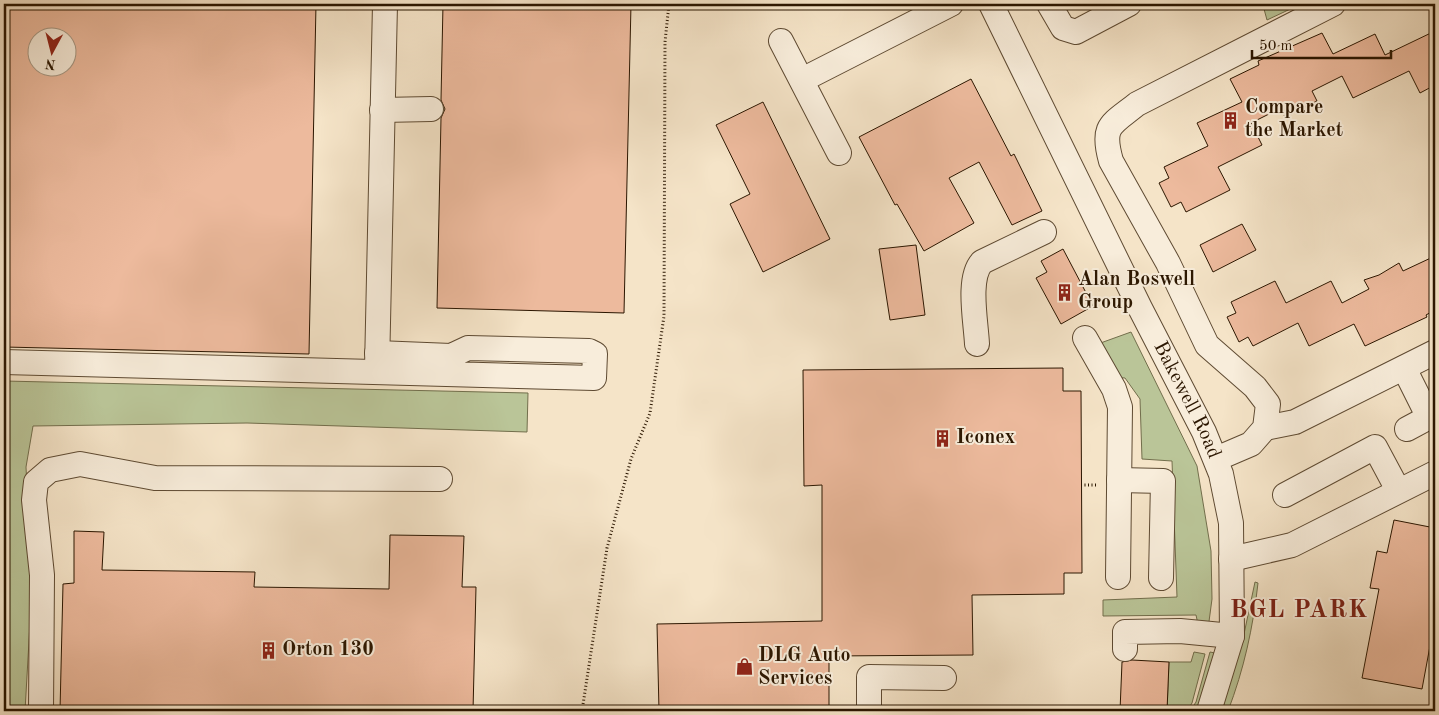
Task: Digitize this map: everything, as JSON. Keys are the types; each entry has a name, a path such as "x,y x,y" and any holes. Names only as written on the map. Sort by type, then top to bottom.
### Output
{"street":[{"path":"377,362 384,4"},
{"path":"802,80 951,4"},
{"name":"Bakewell Road","path":"991,4 1216,459 1231,523 1232,636 1209,711"},
{"path":"1049,4 1063,28 1076,32 1130,4"},
{"path":"1216,459 1251,444 1265,428 1268,404 1255,387 1207,345 1168,263 1111,161 1106,142 1109,126 1137,104 1333,4"},
{"path":"781,41 839,153"},
{"path":"382,110 431,109"},
{"path":"977,344 974,283 977,267 982,262 1044,232"},
{"path":"1085,338 1114,389 1120,407 1118,577"},
{"path":"4,362 377,362 594,378 595,354 589,350 468,348 451,356 377,362"},
{"path":"1265,428 1295,422 1435,352"},
{"path":"1404,368 1432,416 1407,428"},
{"path":"1285,495 1375,447 1398,490"},
{"path":"41,711 42,575 34,500 36,482 50,470 80,464 156,478 440,479"},
{"path":"1231,559 1292,544 1435,473"},
{"path":"1120,480 1163,481 1161,578"},
{"path":"1125,649 1125,632 1180,632 1232,636"},
{"path":"869,711 869,677 944,678"}],"path":[{"path":"582,711 607,548 631,459 650,413 664,316 665,42 669,4"}],"green space":[{"path":"1274,4 1301,4 1267,20 1264,9"},
{"path":"1131,332 1197,466 1211,551 1212,599 1208,629 1199,629 1196,615 1103,616 1103,600 1177,597 1172,461 1142,459 1140,399 1125,378 1112,377 1095,345"},
{"path":"4,381 528,393 527,432 247,423 33,426 26,467 32,588 25,711 4,711 4,549 7,426 4,421"},
{"path":"1255,582 1258,583 1253,616 1239,680 1228,711 1218,711 1244,634"},
{"path":"1194,652 1205,654 1192,703 1187,711 1167,711 1169,662 1191,662"},
{"path":"1210,652 1220,654 1203,711 1190,711 1196,702"}],"building":[{"path":"4,4 316,4 309,354 4,347"},
{"path":"443,4 631,4 624,313 437,308 441,118 445,109 441,100"},
{"name":"Compare the Market","path":"1435,31 1435,85 1420,93 1409,71 1353,98 1342,76 1312,91 1317,101 1285,117 1281,108 1251,123 1262,145 1218,167 1230,190 1186,212 1181,202 1171,207 1159,183 1169,178 1164,167 1208,146 1197,123 1242,102 1230,79 1259,65 1258,61 1322,33 1333,54 1375,34 1385,55"},
{"path":"971,79 1011,156 1014,154 1042,211 1012,225 979,162 949,178 974,223 924,251 897,204 895,205 859,137"},
{"path":"763,102 830,239 763,272 730,204 750,194 716,125"},
{"path":"1242,224 1256,250 1213,272 1200,245"},
{"path":"916,245 925,315 890,320 879,249"},
{"name":"Alan Boswell Group","path":"1063,249 1093,306 1061,324 1036,278 1047,272 1041,261"},
{"path":"1435,256 1435,310 1426,315 1427,317 1365,346 1354,324 1309,346 1298,323 1253,346 1248,337 1239,342 1227,317 1236,313 1231,302 1275,281 1286,303 1331,281 1342,303 1369,289 1364,280 1379,275 1399,263 1403,271"},
{"name":"Iconex","path":"1063,368 1063,391 1081,391 1082,573 1064,573 1064,594 972,595 973,655 829,656 829,711 659,711 657,624 822,621 822,485 804,486 803,370"},
{"path":"1394,520 1435,528 1435,619 1422,689 1362,678 1379,589 1370,588 1377,551 1387,553"},
{"name":"Orton 130","path":"74,531 104,532 102,570 255,572 254,587 389,589 390,535 464,536 462,587 476,587 473,711 60,711 63,584 74,583"},
{"path":"1132,660 1169,662 1167,711 1120,711 1122,662"}],"place":[{"name":"Compare the Market","path":"1231,120"},
{"name":"Alan Boswell Group","path":"1064,292"},
{"name":"Iconex","path":"942,438"},
{"name":"Orton 130","path":"268,650"},
{"name":"DLG Auto Services","path":"744,667"}],"district":[{"name":"BGL PARK","path":"1299,610"}]}
